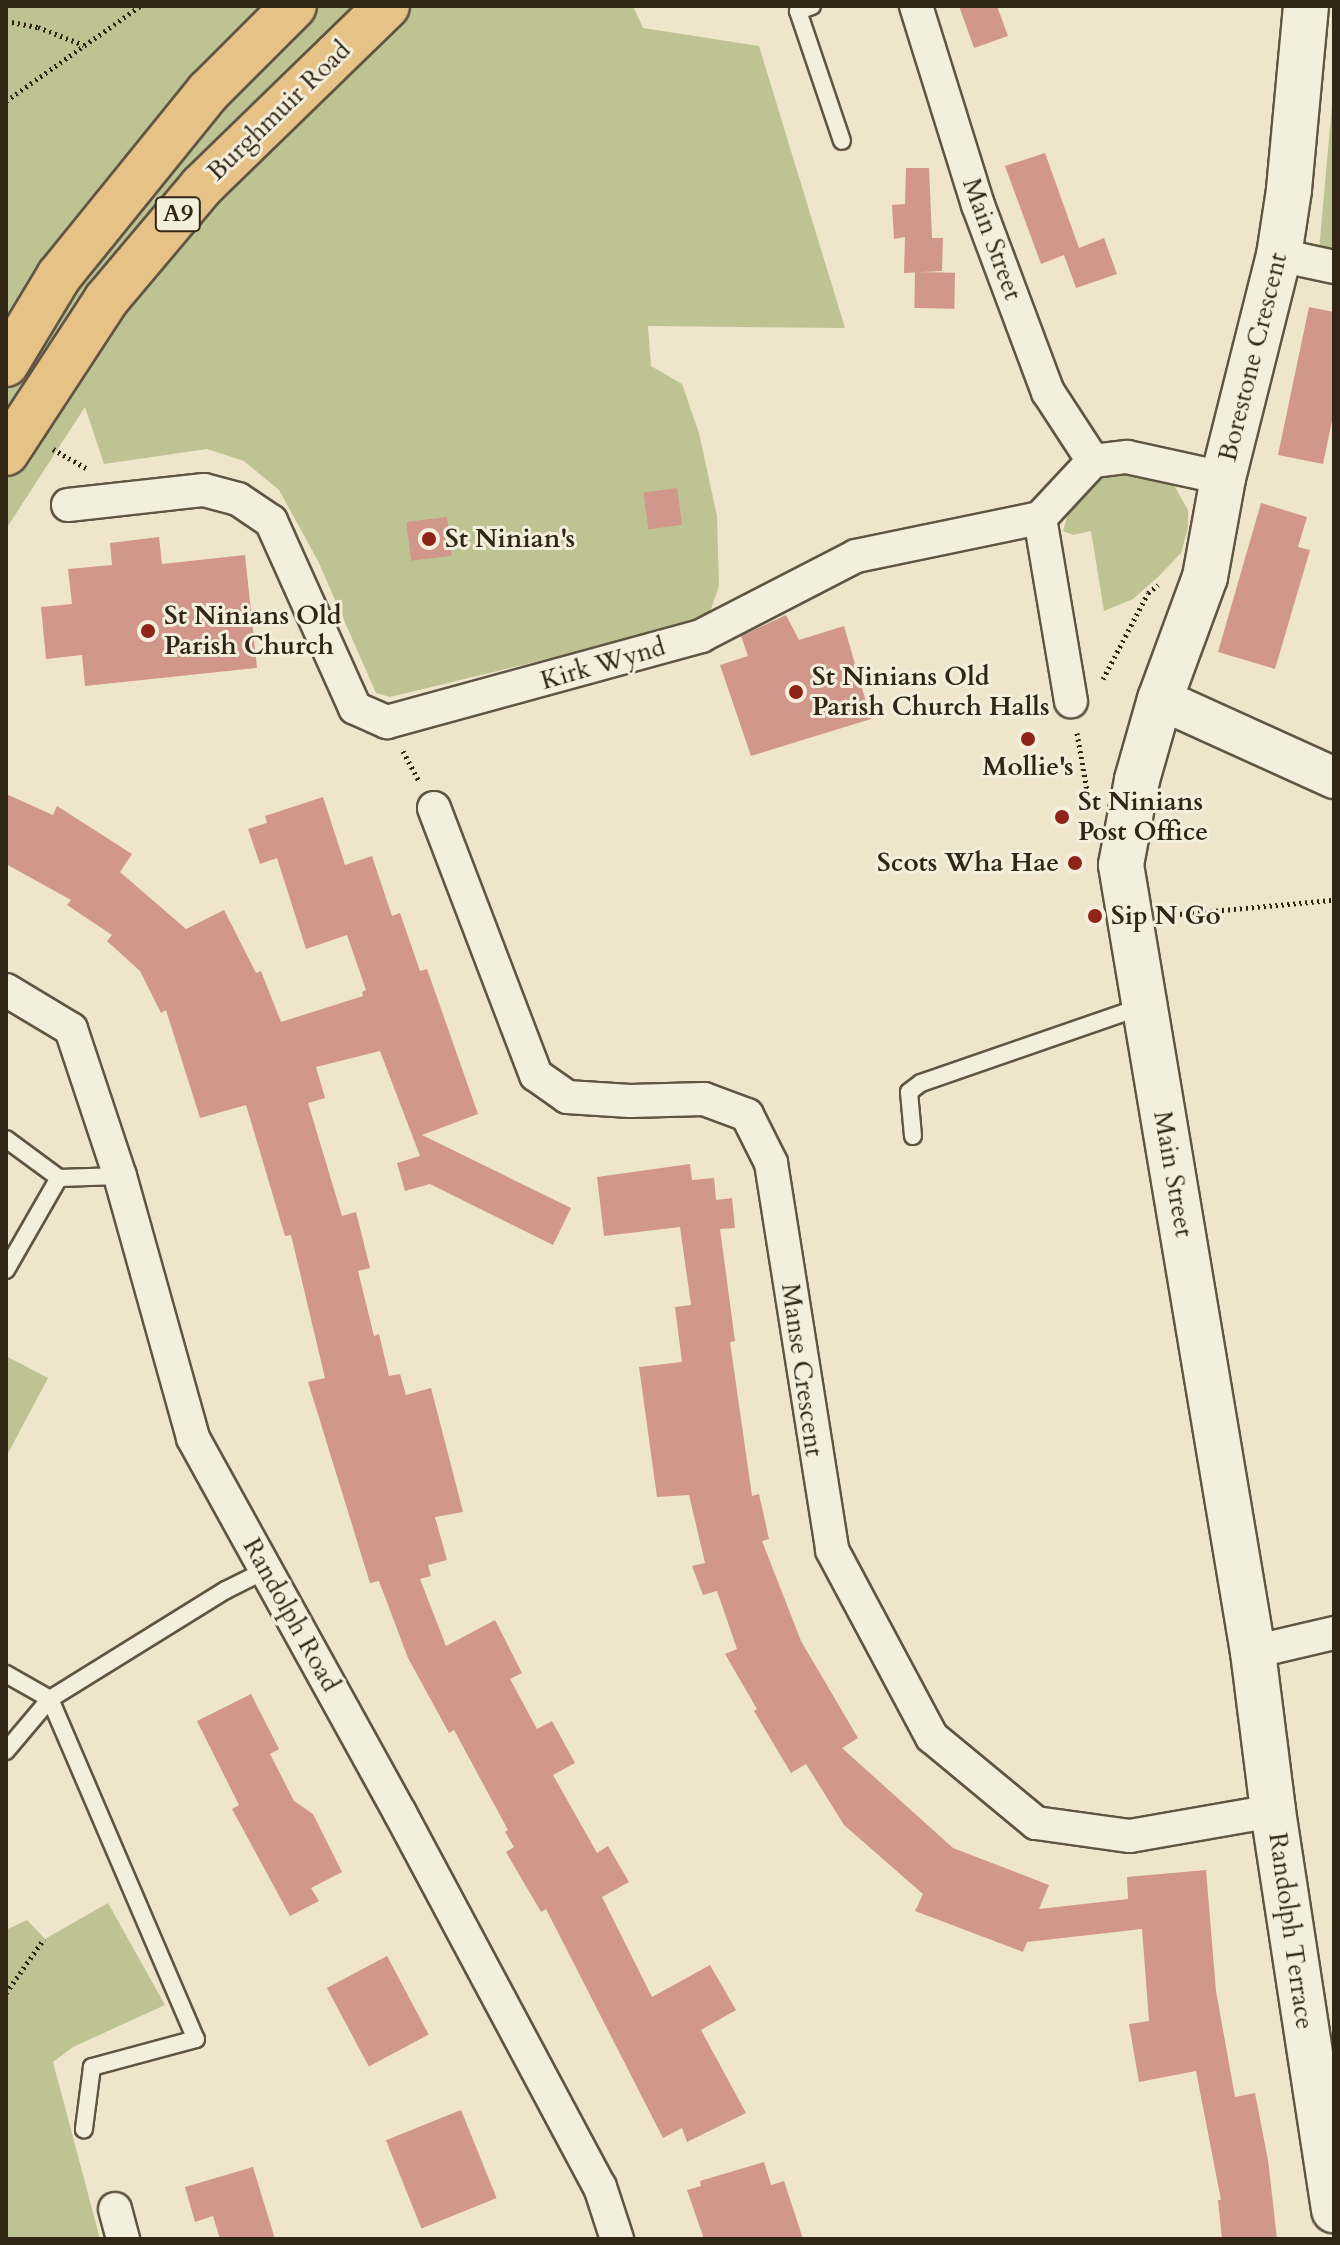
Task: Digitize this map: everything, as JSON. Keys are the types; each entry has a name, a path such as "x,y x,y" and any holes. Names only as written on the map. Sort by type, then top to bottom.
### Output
{"main road":[{"name":"A9","path":"6,364 59,276 209,91 294,6"},
{"name":"Burghmuir Road","path":"6,453 106,300 183,209 387,6"},
{"name":"Borestone Crescent","path":"1160,699 1205,577 1223,478 1279,255 1289,190 1306,6"},
{"name":"Main Street","path":"1160,699 1121,865 1253,1652"},
{"name":"Randolph Terrace","path":"1253,1652 1273,1811 1322,2060 1334,2210"}],"street":[{"name":"Main Street","path":"916,6 978,205 1048,392 1093,461"},
{"path":"1279,255 1334,267"},
{"path":"1084,695 1040,518 1093,461 1127,457 1223,478"},
{"path":"68,505 204,490 238,499 260,513 271,521 355,708 387,722"},
{"name":"Kirk Wynd","path":"387,722 701,636 856,556 1040,518"},
{"path":"1160,699 1334,778"},
{"name":"Manse Crescent","path":"434,808 536,1075 567,1097 630,1101 704,1099 747,1115 771,1163 832,1550 932,1737 1036,1823 1130,1836 1273,1811"},
{"name":"Randolph Road","path":"6,990 71,1029 120,1176 193,1438 600,2187 617,2239"},
{"path":"1253,1652 1334,1633"}],"lane":[{"path":"812,6 798,11 842,141"},
{"path":"913,1136 908,1111 909,1092 914,1087 1144,1006"},
{"path":"6,1139 59,1178 120,1176"},
{"path":"6,1270 59,1178"},
{"path":"6,1751 50,1699 226,1590 266,1570"},
{"path":"6,1674 50,1699 196,2039 92,2067 84,2129"}],"path":[{"path":"6,101 140,6"},
{"path":"6,21 38,27 85,45"},
{"path":"1129,821 1092,820 1084,695 1148,593 1173,571 1205,577"},
{"path":"387,722 434,808"},
{"path":"1130,919 1334,900"},
{"path":"6,1993 44,1939"}],"green space":[{"path":"6,6 633,6 643,28 759,46 845,328 648,326 651,366 682,384 699,433 717,516 719,586 710,612 685,626 390,697 376,693 318,561 279,490 244,461 207,449 104,464 85,407 6,529"},
{"path":"1334,83 1334,252 1319,250"},
{"path":"1111,469 1154,474 1175,487 1188,510 1188,528 1181,553 1158,577 1133,599 1104,611 1091,531 1073,535 1063,531 1068,514 1096,478"},
{"path":"6,1356 48,1378 6,1457"},
{"path":"108,1903 165,2005 73,2047 53,2062 100,2239 6,2239 6,1930 27,1920 45,1939"}],"building":[{"path":"959,6 997,6 1008,36 974,48"},
{"path":"1045,153 1079,248 1104,238 1117,274 1076,288 1064,255 1041,264 1005,166"},
{"path":"906,168 929,168 932,238 943,238 942,271 904,273 905,237 894,239 892,205 905,204"},
{"path":"915,272 955,273 954,309 914,308"},
{"path":"1309,307 1334,312 1334,411 1323,464 1278,455"},
{"name":"St Ninian's","path":"677,488 682,525 648,529 643,493"},
{"path":"1261,503 1307,517 1298,547 1310,550 1275,669 1218,652"},
{"name":"St Ninian's","path":"447,517 452,556 411,561 406,522"},
{"name":"St Ninians Old Parish Church","path":"159,537 162,564 245,555 257,668 85,686 82,655 46,659 41,607 72,604 68,569 112,565 110,543"},
{"name":"St Ninians Old Parish Church Halls","path":"786,615 799,640 844,626 871,719 751,756 720,665 748,656 741,636"},
{"path":"6,794 53,815 57,806 132,854 120,872 186,929 224,910 256,973 261,971 281,1022 363,996 362,992 366,990 347,935 306,949 277,858 260,864 248,829 267,823 265,816 323,797 345,865 372,856 392,916 400,913 420,971 427,969 478,1114 422,1135 571,1208 553,1245 430,1184 405,1191 397,1163 420,1156 380,1051 316,1067 325,1098 308,1103 342,1216 356,1212 370,1268 358,1271 374,1336 379,1334 389,1376 400,1374 406,1395 431,1388 463,1512 435,1517 447,1560 428,1565 431,1576 420,1579 446,1646 495,1620 522,1673 510,1679 537,1729 552,1721 575,1763 553,1775 597,1853 608,1846 629,1882 602,1897 652,1997 710,1965 736,2010 701,2030 746,2113 687,2142 682,2128 663,2138 546,1909 541,1912 506,1852 514,1847 505,1832 508,1830 454,1730 449,1733 408,1658 379,1581 370,1583 308,1382 325,1378 291,1235 285,1236 246,1105 200,1118 166,1010 161,1013 140,971 107,941 112,935 67,905 71,900 6,864"},
{"path":"690,1164 692,1180 714,1178 716,1200 732,1198 735,1228 720,1229 735,1341 730,1342 752,1496 759,1494 769,1539 762,1541 801,1641 858,1738 842,1748 953,1848 1049,1885 1039,1909 1128,1899 1127,1877 1206,1870 1216,1991 1235,2097 1255,2093 1268,2160 1277,2239 1222,2239 1218,2200 1221,2200 1196,2071 1139,2082 1129,2024 1149,2021 1142,1929 1027,1942 1023,1952 915,1911 923,1894 844,1825 806,1764 791,1773 754,1711 757,1709 725,1654 737,1649 717,1591 703,1595 692,1566 705,1563 689,1495 657,1497 639,1367 682,1362 675,1307 691,1305 680,1227 604,1236 597,1177"},
{"path":"251,1694 279,1749 270,1754 294,1801 313,1814 342,1872 311,1888 319,1901 290,1916 232,1809 239,1805 197,1721"},
{"path":"387,1956 429,2035 369,2067 327,1988"},
{"path":"461,2110 497,2198 421,2228 386,2140"},
{"path":"764,2162 771,2185 784,2181 803,2239 704,2239 687,2190 701,2186 700,2181"},
{"path":"253,2167 275,2239 220,2239 213,2216 195,2222 185,2187"}],"place":[{"name":"St Ninian's","path":"429,539"},
{"name":"St Ninians Old Parish Church","path":"148,631"},
{"name":"St Ninians Old Parish Church Halls","path":"796,692"},
{"name":"Mollie's","path":"1028,739"},
{"name":"St Ninians Post Office","path":"1062,817"},
{"name":"Scots Wha Hae","path":"1075,863"},
{"name":"Sip N Go","path":"1095,916"}]}
